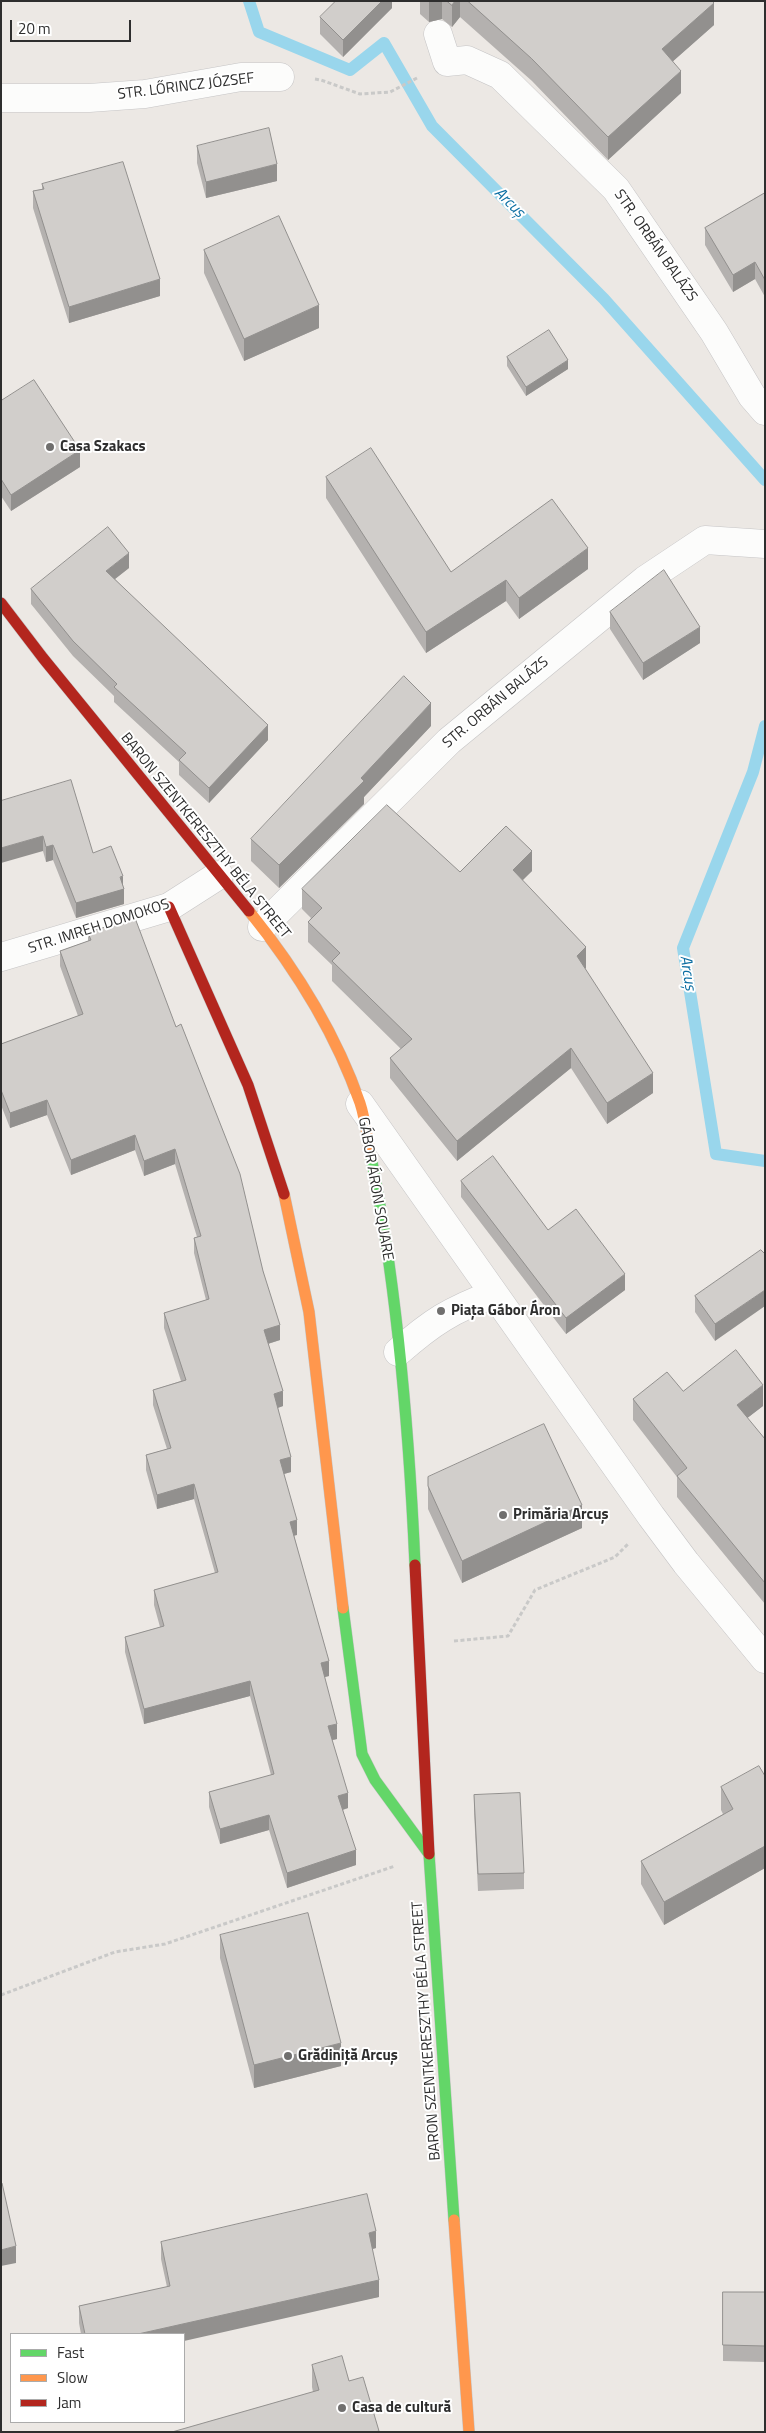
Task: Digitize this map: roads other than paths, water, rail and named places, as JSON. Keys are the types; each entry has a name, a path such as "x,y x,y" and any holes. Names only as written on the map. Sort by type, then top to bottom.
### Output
{"street":[{"name":"STR. ORBÁN BALÁZS","path":"438,34 447,62 467,60 500,75 616,189 714,332 752,396 765,411"},
{"name":"STR. LŐRINCZ JÓZSEF","path":"1,98 89,98 145,94 241,77 280,77"},
{"name":"STR. ORBÁN BALÁZS","path":"262,927 450,741 645,580 705,540 765,544"},
{"name":"BARON SZENTKERESZTHY BÉLA STREET","path":"1,603 262,927 308,996 332,1038 360,1104"},
{"name":"STR. IMREH DOMOKOS","path":"1,957 169,907 219,875"},
{"path":"169,907 248,1086 288,1208 309,1312 351,1680 362,1754 375,1780 429,1854"},
{"name":"GÁBOR ÁRON SQUARE","path":"360,1104 651,1516 686,1563 762,1651"},
{"name":"GÁBOR ÁRON SQUARE","path":"360,1104 383,1217 398,1352 412,1501 418,1628"},
{"path":"398,1352 436,1320 458,1308 494,1294"},
{"name":"BARON SZENTKERESZTHY BÉLA STREET","path":"418,1628 429,1854 469,2432"}],"waterway":[{"name":"Arcuș","path":"249,1 259,32 350,70 384,43 432,126 604,299 765,480"},
{"name":"Arcuș","path":"765,726 753,772 683,948 716,1154 765,1161"}],"place":[{"name":"Casa Szakacs","path":"50,447"},
{"name":"Piața Gábor Áron","path":"441,1311"},
{"name":"Primăria Arcuș","path":"503,1515"},
{"name":"Grădiniță Arcuș","path":"288,2056"},
{"name":"Casa de cultură","path":"342,2408"}]}
